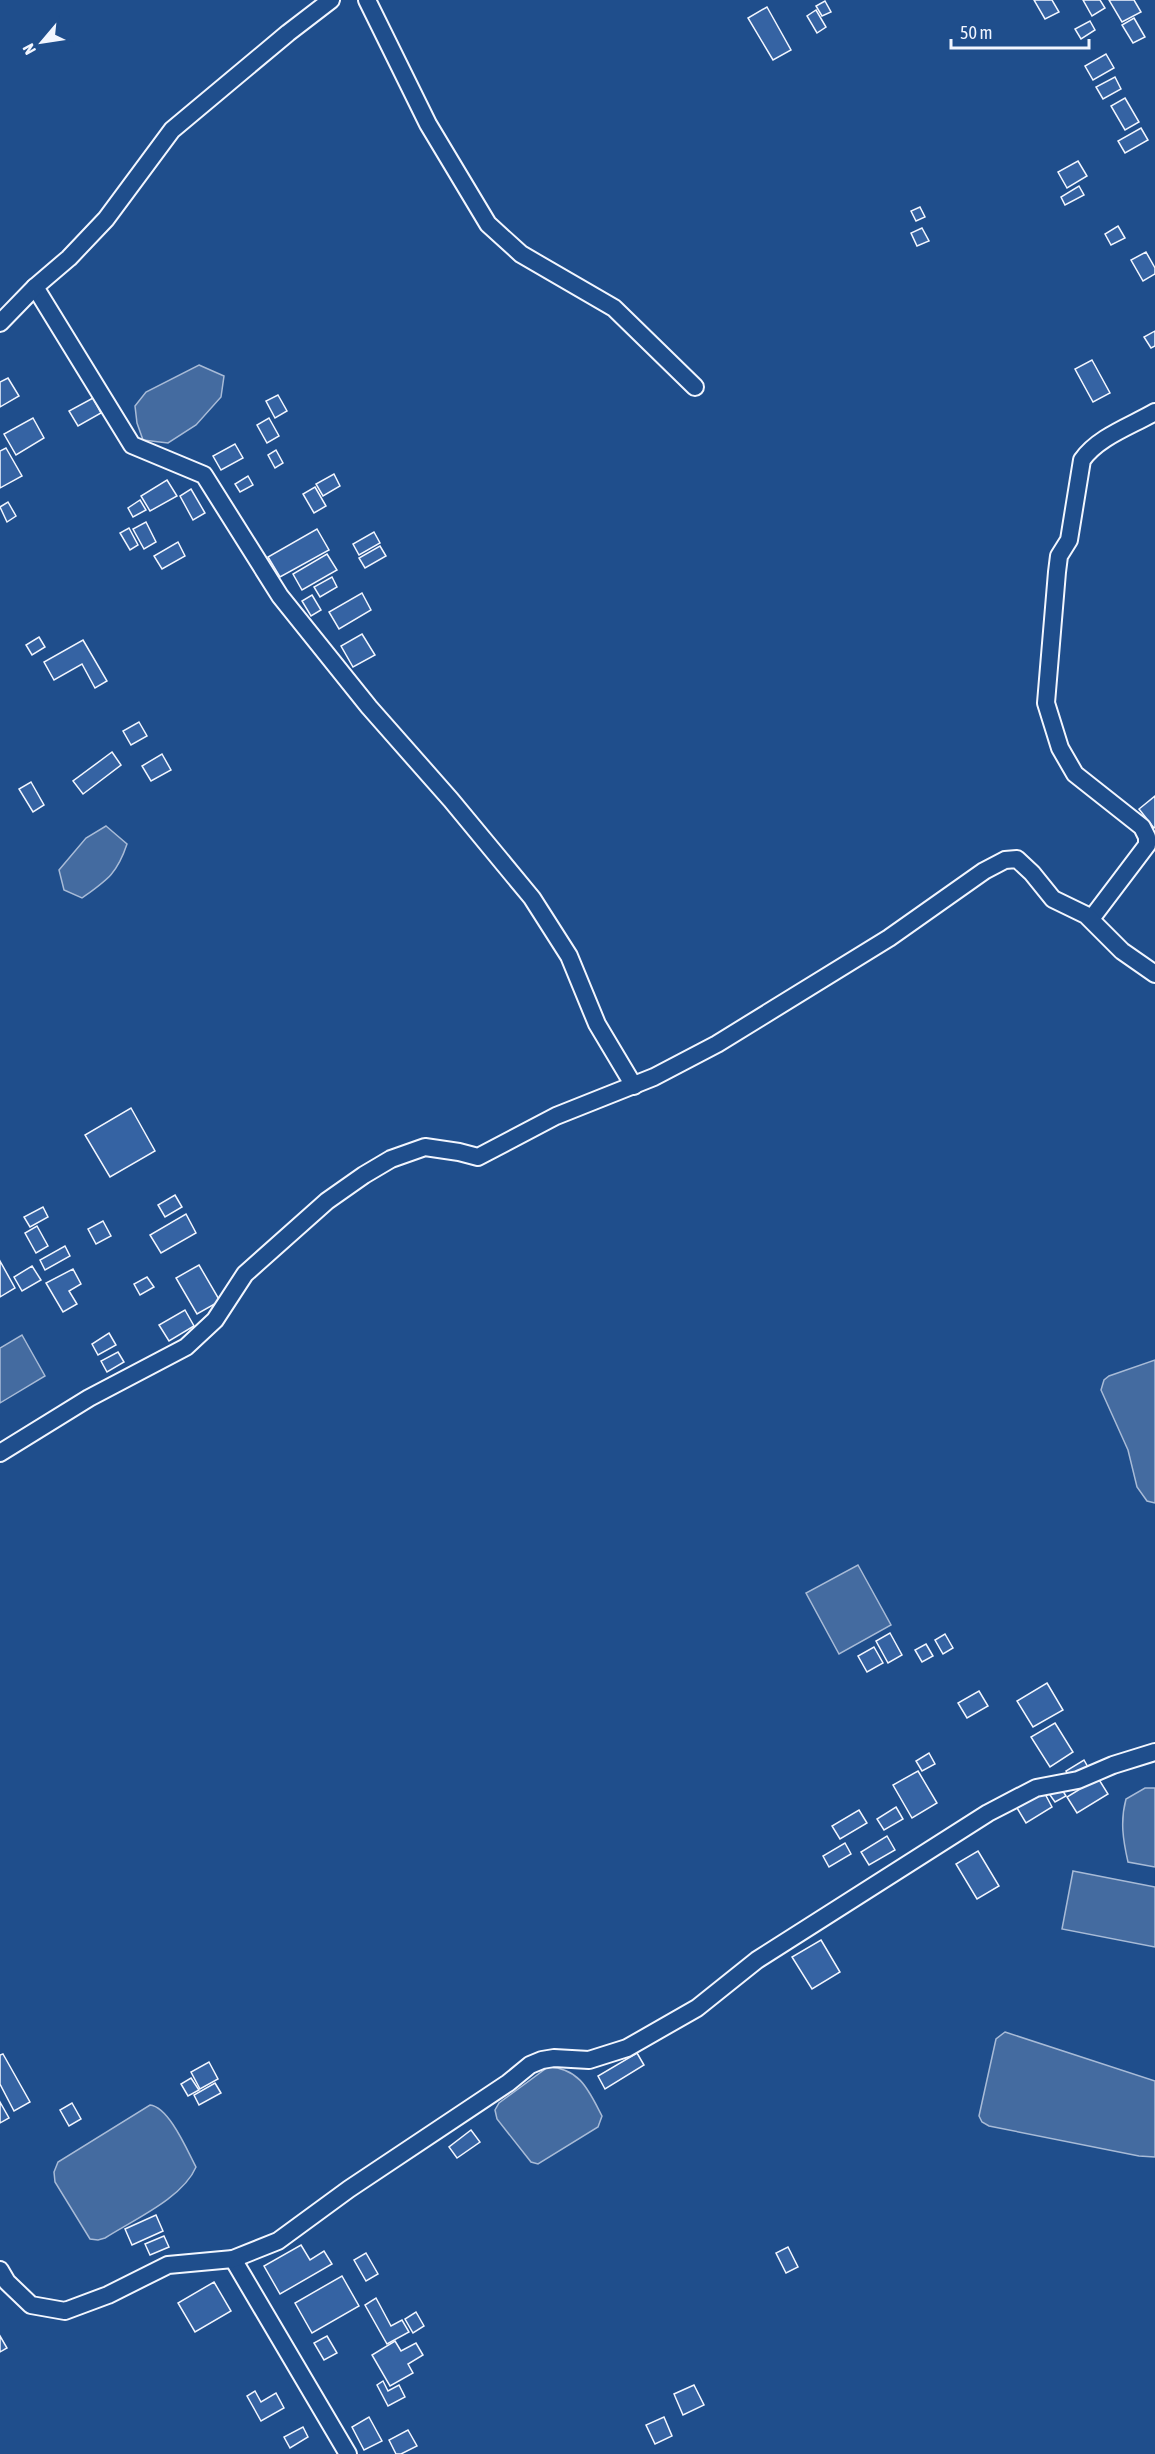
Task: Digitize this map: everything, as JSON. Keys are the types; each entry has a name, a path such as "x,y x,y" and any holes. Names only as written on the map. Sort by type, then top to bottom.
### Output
{"street":[{"path":"0,323 35,287 69,258 106,219 172,130 288,33 332,0"},
{"path":"367,0 428,124 488,224 521,254 614,308 695,387"},
{"path":"35,287 132,445 204,475 280,596 369,707 451,800 532,898 569,956 597,1024 634,1086"},
{"path":"1091,919 1147,845 1147,837 1142,827 1075,774 1060,748 1046,704 1055,581 1059,556 1069,540 1082,460 1099,442 1155,412"},
{"path":"0,1453 89,1398 186,1347 215,1320 245,1274 327,1201 391,1159 424,1147 459,1152 478,1158 556,1116 634,1086 717,1044 777,1009 889,938 1005,860 1017,859 1053,899 1091,919 1122,951 1155,974"},
{"path":"0,2270 7,2282 31,2306 65,2311 108,2295 168,2265 233,2259 278,2241 349,2189 508,2083 530,2065 554,2058 589,2060 627,2048 698,2008 757,1960 988,1813 1036,1788 1078,1780 1113,1765 1155,1752"},
{"path":"233,2259 348,2454"}],"water":[{"path":"199,365 224,376 221,397 196,425 168,443 143,440 137,423 135,406 146,392"},
{"path":"106,826 127,844 115,870 105,881 82,898 64,890 59,870 86,838"},
{"path":"22,1335 45,1376 0,1403 0,1348"},
{"path":"1155,1360 1155,1503 1147,1501 1137,1487 1128,1450 1101,1390 1104,1380 1109,1376"},
{"path":"858,1565 891,1625 839,1654 806,1593"},
{"path":"1145,1788 1155,1788 1155,1867 1128,1862 1124,1838 1123,1815 1126,1799"},
{"path":"1073,1871 1155,1887 1155,1947 1062,1929"},
{"path":"1005,2032 1155,2081 1155,2157 1139,2156 989,2126 982,2122 979,2116 996,2039"},
{"path":"548,2067 559,2068 576,2076 588,2090 602,2116 598,2127 538,2164 531,2162 497,2119 495,2110 499,2103"},
{"path":"150,2105 164,2113 171,2121 196,2167 180,2189 156,2207 105,2238 90,2239 55,2182 54,2172 58,2162"}],"building":[{"path":"1034,0 1052,0 1059,12 1045,19"},
{"path":"1083,0 1100,0 1105,8 1092,16"},
{"path":"1109,0 1134,0 1141,12 1122,22"},
{"path":"825,1 831,12 822,16 816,6"},
{"path":"767,7 791,50 773,60 748,18"},
{"path":"816,10 826,27 817,33 807,16"},
{"path":"1134,18 1145,37 1133,43 1122,25"},
{"path":"1090,21 1095,30 1081,39 1075,29"},
{"path":"1106,54 1114,68 1093,80 1085,66"},
{"path":"1115,77 1121,89 1103,99 1096,87"},
{"path":"1125,98 1139,122 1125,130 1111,106"},
{"path":"1141,128 1148,140 1125,153 1118,141"},
{"path":"1078,161 1087,176 1067,188 1058,172"},
{"path":"1079,186 1084,195 1065,205 1061,197"},
{"path":"920,207 925,217 916,221 911,211"},
{"path":"1118,226 1125,238 1111,245 1105,234"},
{"path":"922,228 929,241 917,246 911,233"},
{"path":"1146,252 1155,268 1155,274 1143,281 1131,260"},
{"path":"1155,331 1155,346 1151,348 1144,337"},
{"path":"1092,360 1110,393 1093,402 1075,369"},
{"path":"8,378 19,396 0,407 0,382"},
{"path":"278,395 287,411 275,418 266,401"},
{"path":"93,398 101,413 78,426 69,411"},
{"path":"33,418 44,438 16,455 4,434"},
{"path":"269,418 279,436 267,443 257,425"},
{"path":"235,444 243,458 221,470 213,456"},
{"path":"6,448 22,476 0,488 0,451"},
{"path":"276,450 283,463 275,468 268,455"},
{"path":"334,474 340,486 323,496 316,484"},
{"path":"248,476 253,485 240,492 235,484"},
{"path":"167,480 177,496 150,511 141,496"},
{"path":"315,487 326,506 314,513 303,494"},
{"path":"191,489 205,513 193,520 180,496"},
{"path":"140,500 146,510 133,517 128,508"},
{"path":"8,502 16,516 7,522 0,507"},
{"path":"146,522 156,542 144,549 133,529"},
{"path":"129,528 138,545 130,550 120,533"},
{"path":"317,529 329,550 280,577 268,557"},
{"path":"374,532 380,543 359,555 353,544"},
{"path":"178,542 185,556 162,569 154,556"},
{"path":"380,546 386,556 365,568 359,558"},
{"path":"327,554 337,570 302,590 293,574"},
{"path":"332,577 337,587 320,597 314,587"},
{"path":"362,593 371,610 339,629 329,612"},
{"path":"312,595 321,610 311,616 302,601"},
{"path":"362,634 375,655 353,667 341,646"},
{"path":"39,637 45,647 32,655 26,645"},
{"path":"83,640 107,681 95,688 82,664 54,680 44,662"},
{"path":"139,722 147,736 131,745 123,731"},
{"path":"112,752 121,765 83,794 73,781"},
{"path":"162,754 171,770 151,781 142,766"},
{"path":"31,782 44,805 33,812 19,789"},
{"path":"1155,796 1155,827 1154,828 1139,809"},
{"path":"131,1108 155,1151 110,1177 85,1135"},
{"path":"175,1195 182,1207 165,1217 158,1205"},
{"path":"43,1207 48,1217 30,1227 24,1217"},
{"path":"186,1214 196,1233 161,1253 150,1235"},
{"path":"103,1221 111,1236 96,1244 88,1229"},
{"path":"37,1226 48,1246 36,1253 25,1233"},
{"path":"65,1246 70,1256 45,1270 40,1260"},
{"path":"0,1261 15,1288 0,1297"},
{"path":"199,1265 220,1301 197,1314 176,1278"},
{"path":"32,1266 41,1280 22,1291 14,1277"},
{"path":"73,1269 81,1284 69,1291 77,1304 63,1312 46,1283"},
{"path":"147,1277 154,1287 140,1295 134,1284"},
{"path":"185,1310 194,1326 169,1341 159,1325"},
{"path":"109,1333 116,1345 98,1355 92,1344"},
{"path":"118,1352 124,1362 107,1372 101,1361"},
{"path":"890,1633 902,1655 888,1663 876,1641"},
{"path":"945,1634 953,1648 943,1654 935,1640"},
{"path":"926,1644 933,1656 922,1662 915,1650"},
{"path":"874,1647 883,1663 867,1672 858,1656"},
{"path":"1047,1683 1063,1710 1033,1727 1017,1701"},
{"path":"979,1691 988,1706 967,1718 958,1703"},
{"path":"1055,1723 1073,1752 1050,1767 1031,1737"},
{"path":"929,1753 935,1764 922,1771 916,1761"},
{"path":"1084,1760 1089,1769 1071,1780 1066,1771"},
{"path":"918,1771 937,1803 912,1818 893,1785"},
{"path":"1098,1778 1108,1794 1077,1813 1067,1797"},
{"path":"1061,1788 1066,1796 1055,1802 1050,1795"},
{"path":"1044,1792 1052,1807 1026,1823 1017,1808"},
{"path":"896,1807 903,1819 884,1830 877,1819"},
{"path":"859,1810 867,1823 840,1839 832,1826"},
{"path":"887,1836 895,1850 869,1865 861,1852"},
{"path":"845,1843 851,1854 829,1867 823,1856"},
{"path":"978,1851 999,1886 977,1899 956,1864"},
{"path":"821,1940 840,1972 812,1989 792,1957"},
{"path":"637,2053 644,2065 605,2089 598,2076"},
{"path":"3,2054 30,2102 14,2111 0,2084 0,2055"},
{"path":"209,2062 218,2079 200,2089 191,2072"},
{"path":"191,2078 199,2090 188,2096 181,2084"},
{"path":"215,2083 221,2093 199,2105 194,2095"},
{"path":"0,2102 9,2118 0,2123"},
{"path":"72,2103 81,2119 69,2126 60,2110"},
{"path":"471,2130 480,2142 457,2158 449,2147"},
{"path":"156,2215 163,2231 132,2245 125,2229"},
{"path":"164,2236 169,2247 150,2255 145,2244"},
{"path":"301,2245 310,2260 324,2251 332,2264 280,2294 264,2266"},
{"path":"788,2247 798,2267 786,2273 776,2253"},
{"path":"366,2253 378,2274 366,2281 354,2260"},
{"path":"342,2276 359,2306 312,2333 295,2303"},
{"path":"214,2282 231,2311 195,2332 178,2303"},
{"path":"376,2298 391,2326 402,2320 409,2332 387,2344 365,2305"},
{"path":"416,2312 424,2326 413,2333 405,2319"},
{"path":"0,2336 7,2348 0,2352"},
{"path":"327,2336 337,2353 324,2360 314,2343"},
{"path":"395,2341 401,2351 416,2343 423,2355 408,2364 413,2373 390,2386 372,2355"},
{"path":"383,2381 388,2391 399,2385 405,2397 388,2406 377,2385"},
{"path":"694,2385 704,2405 683,2415 674,2394"},
{"path":"255,2391 261,2402 276,2393 284,2408 261,2421 247,2396"},
{"path":"369,2417 382,2441 364,2450 352,2427"},
{"path":"664,2417 672,2436 655,2444 646,2425"},
{"path":"303,2427 308,2437 290,2448 284,2437"},
{"path":"408,2430 417,2446 396,2454 389,2440"}]}
